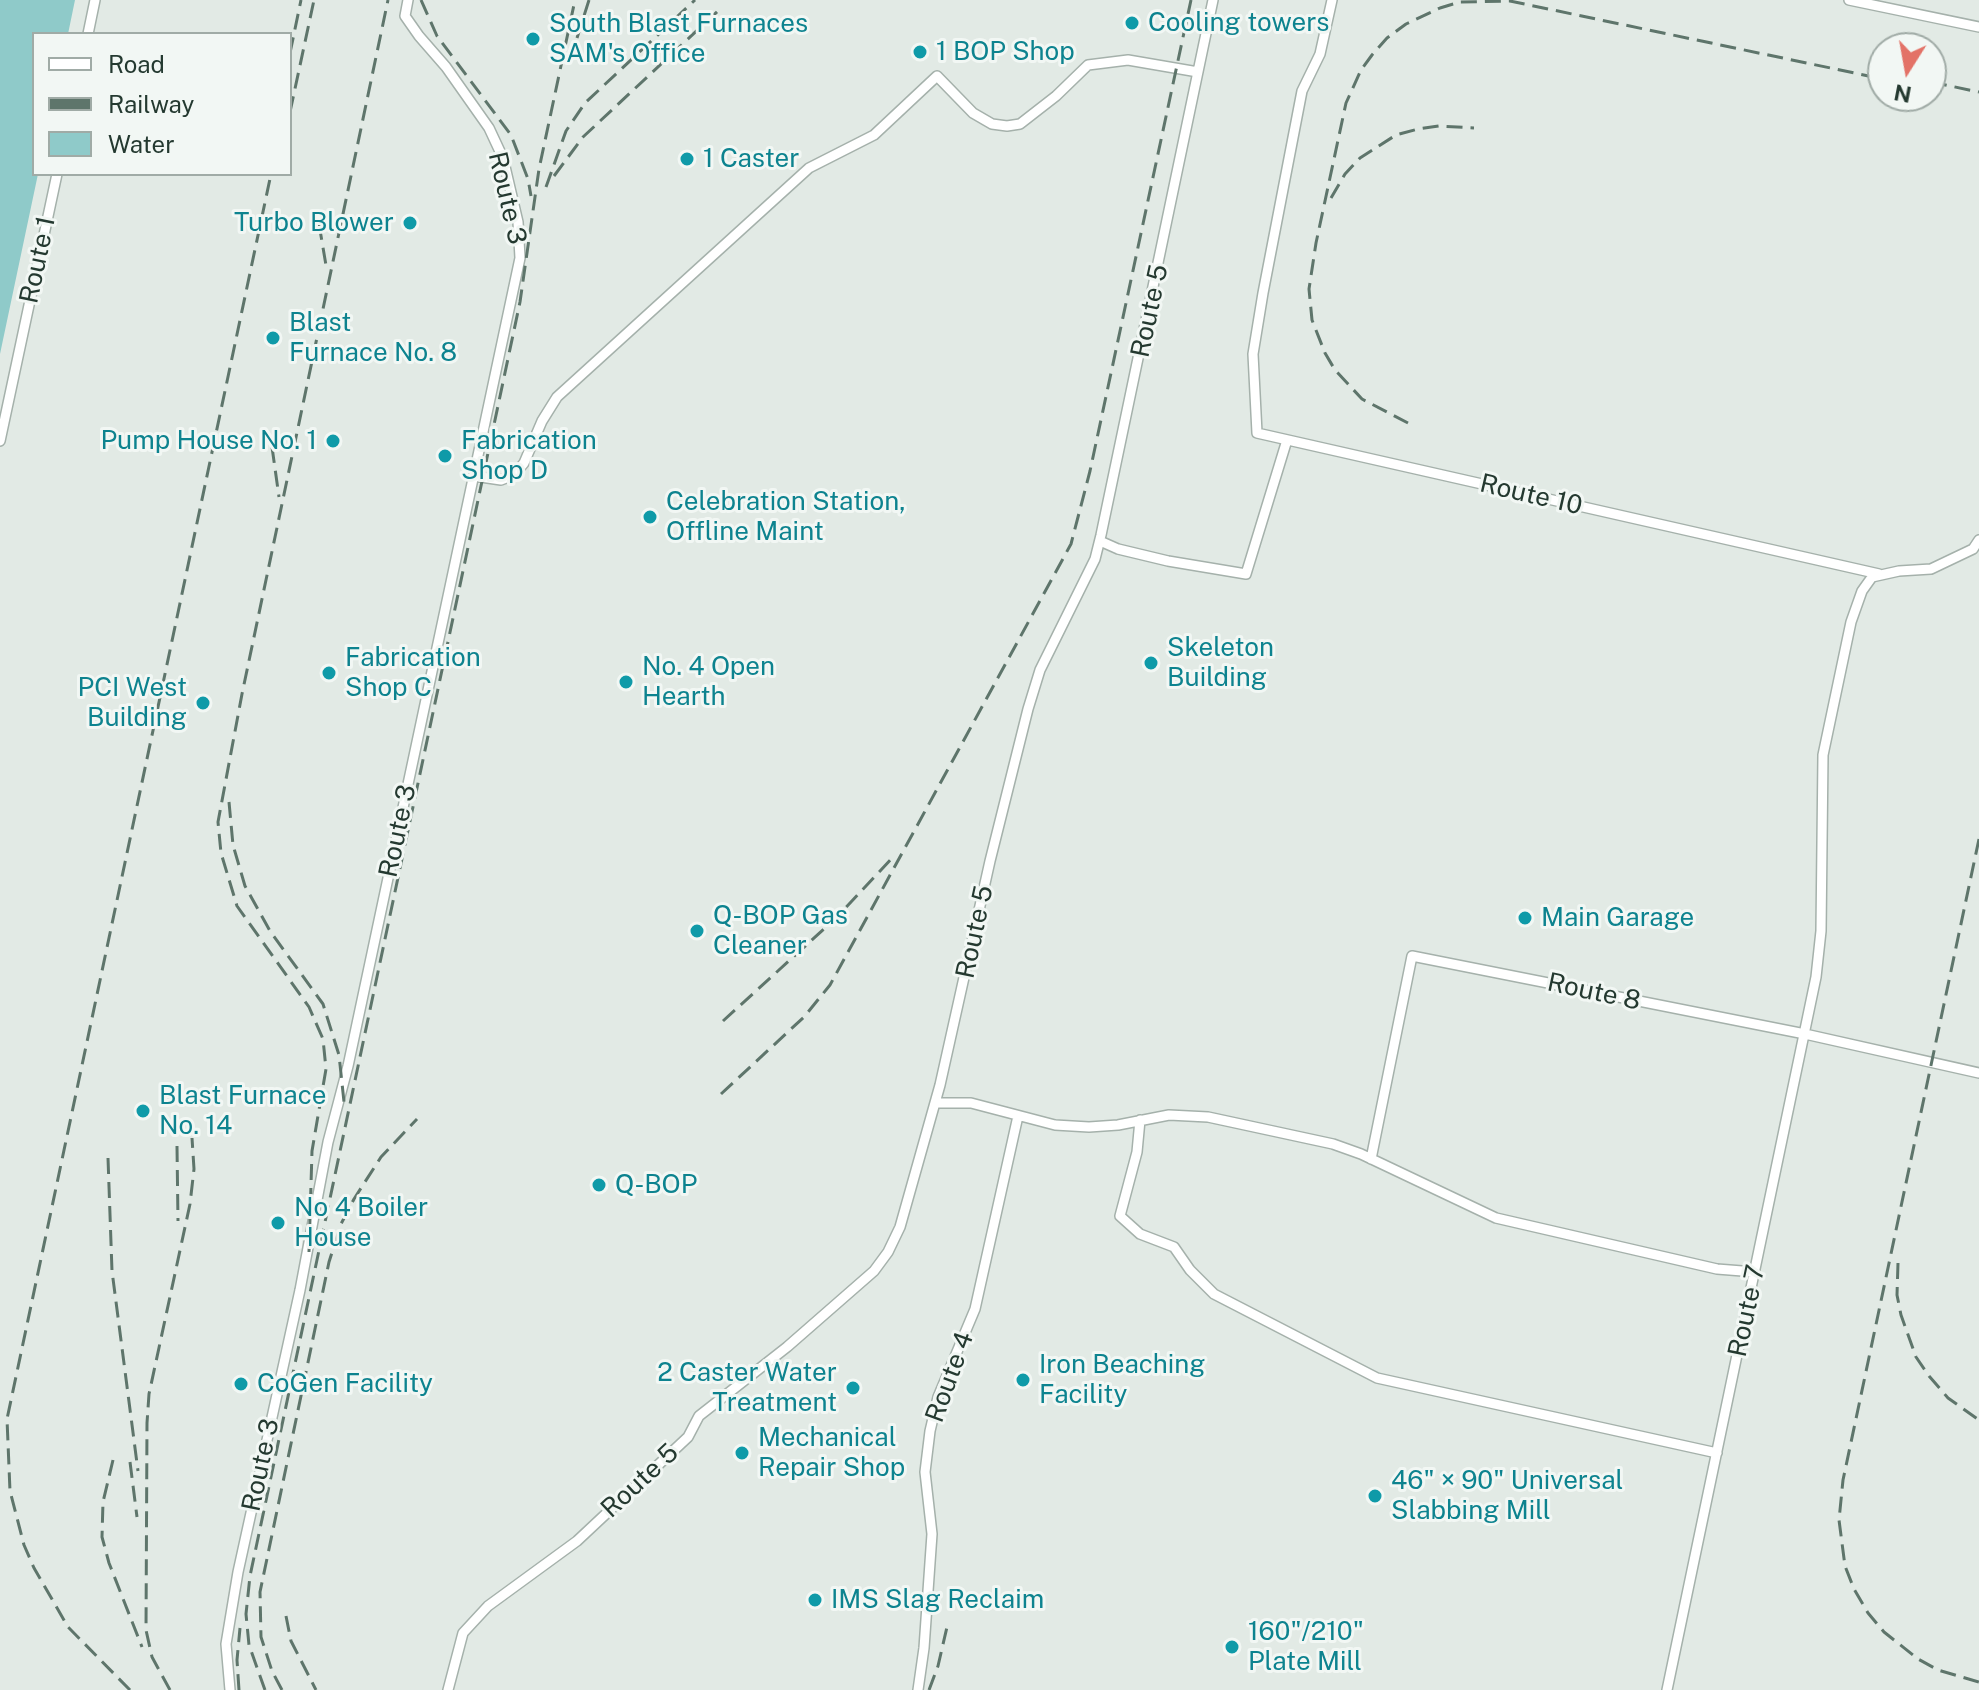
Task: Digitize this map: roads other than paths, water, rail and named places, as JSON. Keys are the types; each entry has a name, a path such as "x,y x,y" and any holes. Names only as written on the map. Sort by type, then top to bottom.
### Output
{"street":[{"path":"88,32 95,0"},
{"name":"Route 3","path":"230,1690 226,1644 238,1572 520,258 518,222 503,158 489,128 405,16 408,0"},
{"name":"Route 5","path":"448,1690 463,1633 488,1606 577,1541 688,1437 699,1416 787,1347 874,1271 900,1227 935,1103 1028,709 1040,670 1095,559 1100,541 1213,0"},
{"name":"Route 10","path":"1332,0 1320,54 1302,91 1253,354 1257,433 1881,575"},
{"path":"1849,0 1979,27"},
{"path":"474,476 501,480 514,475 524,463 542,421 557,397 809,168 874,135 937,76 973,113 992,124 1007,126 1020,124 1056,96 1088,65 1128,60 1198,72"},
{"name":"Route 1","path":"0,441 57,176"},
{"path":"1100,541 1118,549 1168,561 1246,574 1287,440"},
{"path":"1881,575 1931,569 1973,549 1979,540"},
{"name":"Route 7","path":"1667,1690 1805,1034 1821,931 1823,755 1851,622 1862,591 1872,577 1881,575"},
{"name":"Route 8","path":"1371,1159 1412,956 1805,1034 1979,1073"},
{"path":"935,1103 971,1103 1055,1125 1089,1127 1169,1115 1208,1117 1333,1144 1496,1218 1717,1269 1755,1272"},
{"name":"Route 4","path":"918,1690 932,1534 925,1472 930,1431 938,1397 975,1309 1018,1116"},
{"path":"1140,1120 1137,1152 1120,1216 1140,1234 1174,1247 1190,1270 1214,1294 1377,1378 1717,1453"}],"water":[{"path":"0,0 75,0 68,32 32,32 32,176 38,176 0,354"}],"railway":[{"path":"292,43 301,0"},
{"path":"292,103 314,0"},
{"path":"309,1252 312,1151 326,1069 323,1039 309,1007 237,906 221,853 218,822 242,694 388,0"},
{"path":"421,0 437,36 511,135 528,179 531,196"},
{"path":"265,1690 249,1645 246,1614 250,1576 520,302 539,169 575,0"},
{"path":"577,38 589,0"},
{"path":"546,187 566,131 585,103 695,0"},
{"path":"721,1094 804,1017 830,985 1071,544 1090,471 1191,0"},
{"path":"1408,423 1362,399 1335,370 1312,320 1309,289 1346,103 1361,70 1387,38 1406,24 1440,8 1460,2 1510,1 1867,76"},
{"path":"554,176 583,137 720,9"},
{"path":"1947,85 1979,92"},
{"path":"1331,198 1345,174 1360,158 1396,135 1439,126 1474,128"},
{"path":"130,1690 68,1627 34,1568 24,1545 10,1491 7,1419 271,176"},
{"path":"319,224 327,271"},
{"path":"272,447 279,497"},
{"path":"229,802 233,845 245,886 270,931 323,1004 339,1055 344,1102"},
{"path":"1979,839 1843,1480 1839,1520 1845,1566 1854,1589 1884,1632 1918,1659 1938,1670 1979,1682"},
{"path":"723,1021 836,918 894,856"},
{"path":"282,1690 261,1637 260,1592 329,1262 341,1224 354,1199 381,1157 417,1119"},
{"path":"170,1690 152,1657 146,1630 147,1423 149,1394 190,1204 194,1169 192,1138"},
{"path":"177,1146 178,1221"},
{"path":"108,1158 112,1271 138,1471"},
{"path":"1898,1263 1897,1295 1916,1357 1948,1398 1979,1420"},
{"path":"113,1460 103,1502 102,1537 142,1647"},
{"path":"130,1462 137,1517"},
{"path":"286,1616 291,1641 316,1690"},
{"path":"929,1690 947,1627"},
{"path":"239,1690 237,1660 240,1628"}],"place":[{"name":"Cooling towers","path":"1132,23"},
{"name":"South Blast Furnaces SAM's Office","path":"533,39"},
{"name":"1 BOP Shop","path":"920,52"},
{"name":"1 Caster","path":"687,159"},
{"name":"Turbo Blower","path":"410,223"},
{"name":"Blast Furnace No. 8","path":"273,338"},
{"name":"Pump House No. 1","path":"333,441"},
{"name":"Fabrication Shop D","path":"445,456"},
{"name":"Celebration Station, Offline Maint","path":"650,517"},
{"name":"Skeleton Building","path":"1151,663"},
{"name":"Fabrication Shop C","path":"329,673"},
{"name":"No. 4 Open Hearth","path":"626,682"},
{"name":"PCI West Building","path":"203,703"},
{"name":"Main Garage","path":"1525,918"},
{"name":"Q-BOP Gas Cleaner","path":"697,931"},
{"name":"Blast Furnace No. 14","path":"143,1111"},
{"name":"Q-BOP","path":"599,1185"},
{"name":"No 4 Boiler House","path":"278,1223"},
{"name":"Iron Beaching Facility","path":"1023,1380"},
{"name":"CoGen Facility","path":"241,1384"},
{"name":"2 Caster Water Treatment","path":"853,1388"},
{"name":"Mechanical Repair Shop","path":"742,1453"},
{"name":"46\" × 90\" Universal Slabbing Mill","path":"1375,1496"},
{"name":"IMS Slag Reclaim","path":"815,1600"},
{"name":"160\"/210\" Plate Mill","path":"1232,1647"}]}
